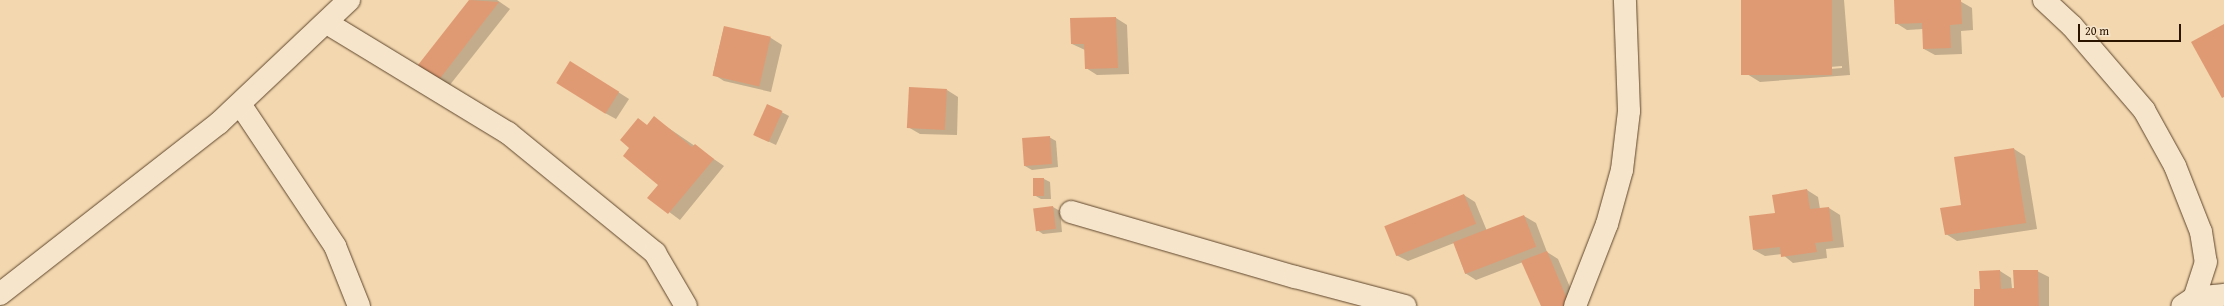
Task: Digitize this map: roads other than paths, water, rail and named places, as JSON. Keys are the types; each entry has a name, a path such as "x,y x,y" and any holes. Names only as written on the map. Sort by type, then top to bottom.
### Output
{"street":[{"path":"0,294 219,123 327,24 349,0"},
{"path":"1575,306 1607,224 1622,170 1629,111 1625,0"},
{"path":"2044,0 2072,26 2144,110 2175,166 2201,232 2205,251 2206,262 2188,302"},
{"path":"327,24 508,133 655,253 686,306"},
{"path":"240,104 335,246 359,306"},
{"path":"1072,212 1405,306"},
{"path":"2188,302 2224,295"}]}
